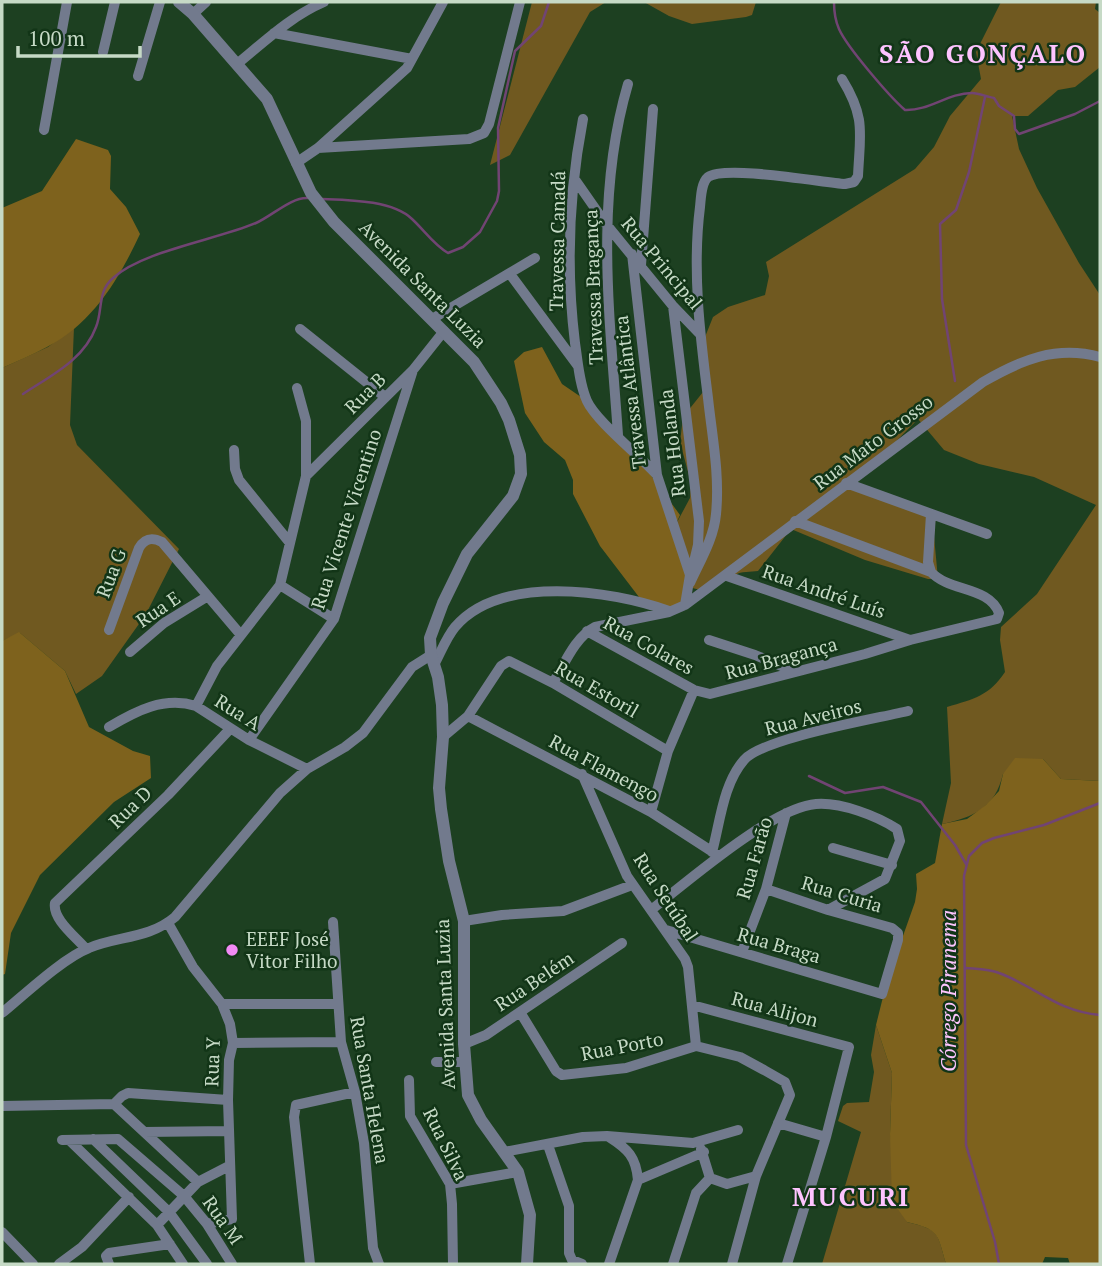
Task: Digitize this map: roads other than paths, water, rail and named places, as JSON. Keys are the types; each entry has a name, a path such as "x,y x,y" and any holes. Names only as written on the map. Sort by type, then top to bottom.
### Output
{"street":[{"path":"44,130 67,2"},
{"path":"103,52 115,2"},
{"path":"138,76 160,2"},
{"name":"Avenida Santa Luzia","path":"179,2 193,14 267,99 314,198 334,222 474,362 501,403 517,445 521,465 519,484 509,503 481,534 455,576 430,638 440,690 443,737 439,778 441,809 464,921 464,1044 470,1102 517,1171 530,1215 527,1264"},
{"path":"193,14 205,2"},
{"path":"237,64 274,33 324,2"},
{"path":"296,163 318,148 402,73 443,2"},
{"path":"318,148 470,139 484,133 489,124 520,2"},
{"path":"274,33 412,59"},
{"name":"Rua Principal","path":"690,579 713,531 717,505 714,451 699,333 697,284 699,216 704,183 707,178 721,173 738,172 845,184 856,180 861,124 859,110 842,79"},
{"name":"Travessa Bragança","path":"618,435 606,224 614,138 628,84"},
{"path":"641,265 653,109"},
{"name":"Travessa Canadá","path":"583,119 575,181 570,299 583,389 592,410 618,435"},
{"name":"Rua Principal","path":"575,181 606,224 673,306 699,333"},
{"name":"Travessa Atlântica","path":"632,254 657,475 690,579"},
{"path":"432,319 535,258"},
{"path":"510,274 578,367"},
{"name":"Rua Holanda","path":"673,306 699,522 698,545 690,579"},
{"path":"300,329 385,397"},
{"name":"Rua B","path":"306,476 413,370 444,331"},
{"name":"Rua Mato Grosso","path":"587,631 685,606 983,382 1018,362 1052,353 1088,354 1100,358"},
{"name":"Rua Vicente Vicentino","path":"249,740 334,619 413,370"},
{"path":"195,706 212,673 280,585 306,476 306,421 297,388"},
{"path":"618,435 657,475"},
{"path":"234,450 235,469 239,480 290,543"},
{"path":"846,483 987,534"},
{"path":"931,514 928,562 931,572"},
{"path":"795,522 931,572"},
{"name":"Rua E","path":"156,539 162,542 240,634"},
{"name":"Rua G","path":"109,630 139,548 145,540 156,539"},
{"name":"Rua Bragança","path":"694,690 704,694 719,692 916,638 993,621 999,616 996,604 986,597 942,581 931,572"},
{"name":"Rua André Luís","path":"726,576 916,638"},
{"path":"685,606 690,579"},
{"path":"280,585 334,619"},
{"path":"2,1013 74,955 168,923 280,793 307,769 363,733 396,687 418,663 433,660 464,618 484,604 511,594 548,592 609,596 642,602 669,611"},
{"name":"Rua E","path":"130,652 164,624 208,596"},
{"path":"553,683 587,631"},
{"name":"Rua Colares","path":"587,631 694,690"},
{"path":"709,640 793,671"},
{"name":"Rua Estoril","path":"468,716 501,666 512,662 668,751"},
{"path":"651,812 668,751 694,690"},
{"name":"Rua A","path":"109,727 129,715 164,703 176,702 195,706 249,740 307,769"},
{"name":"Rua Aveiros","path":"716,854 729,786 736,771 750,755 776,743 908,711"},
{"path":"443,737 468,716"},
{"name":"Rua Flamengo","path":"468,716 651,812 716,854"},
{"name":"Rua D","path":"86,949 58,917 54,909 55,903 168,795 230,729"},
{"name":"Rua Setúbal","path":"582,774 632,885 666,930 688,967 696,1046"},
{"path":"651,910 716,854 786,813 802,807 825,804 856,811 900,832 900,841 885,879 828,910"},
{"name":"Rua Farão","path":"741,952 766,889 786,813"},
{"path":"833,848 892,864"},
{"path":"464,921 502,915 563,911 632,885"},
{"name":"Rua Curia","path":"766,889 892,928 898,933 882,994"},
{"name":"Rua Santa Helena","path":"333,922 341,1042 355,1092 364,1143 373,1248 379,1264"},
{"name":"Rua Y","path":"168,923 193,967 222,1004 230,1024 233,1043 229,1060 228,1100 232,1219 207,1224"},
{"name":"Rua Braga","path":"666,930 882,994"},
{"name":"Rua Belém","path":"464,1044 486,1035 622,943"},
{"path":"222,1004 338,1004"},
{"name":"Rua Alijon","path":"692,1005 849,1047 826,1137"},
{"name":"Rua Porto","path":"520,1012 556,1071 562,1075 626,1068 696,1046"},
{"path":"233,1043 341,1042"},
{"path":"696,1046 740,1057 752,1063 785,1082 790,1095 756,1176 732,1264"},
{"path":"436,1062 465,1062"},
{"name":"Rua Silva","path":"409,1080 410,1116 450,1184 453,1264"},
{"path":"310,1264 296,1105 355,1092"},
{"path":"2,1106 114,1104 128,1093 228,1100"},
{"path":"114,1104 198,1182"},
{"path":"778,1124 826,1137 787,1264"},
{"path":"504,1152 583,1137 607,1136 693,1143 738,1130"},
{"path":"144,1132 229,1131"},
{"path":"607,1136 622,1145 634,1157 638,1180 609,1264"},
{"path":"93,1139 169,1212 207,1264"},
{"name":"Rua M","path":"129,1197 65,1140 118,1139 184,1196 207,1224 232,1264"},
{"path":"693,1143 704,1153 710,1178"},
{"path":"548,1145 569,1206 569,1252 572,1260 582,1264"},
{"path":"638,1180 704,1153"},
{"path":"157,1225 198,1182 229,1166"},
{"path":"450,1184 517,1171"},
{"path":"710,1178 727,1184 756,1176"},
{"path":"673,1264 696,1193 710,1178"},
{"path":"59,1264 82,1247 129,1197 157,1225 183,1264"},
{"path":"2,1231 33,1264"},
{"path":"108,1260 109,1253 170,1244"}],"waterway":[{"path":"322,199 369,202 393,208 412,219 448,253 463,247 480,232 497,201 498,128 515,51 541,26 549,2"},
{"path":"834,2 843,37 869,71 905,110 922,108 963,94 977,94 994,98 999,106 1014,116 1015,129 1019,134 1075,114 1100,101"},
{"path":"955,381 942,299 940,224 956,210 969,172 985,97"},
{"path":"23,394 55,374 83,349 96,327 102,295 108,283 126,269 160,253 256,223 288,204 308,198"},
{"path":"809,776 845,793 883,787 921,802 955,845 966,864"},
{"name":"Córrego Piranema","path":"999,1264 966,1145 964,876 969,856 982,843 1044,825 1100,803"},
{"path":"966,968 999,973 1071,1009 1100,1015"}],"place":[{"name":"EEEF José Vitor Filho","path":"232,950"}],"district":[{"name":"SÃO GONÇALO","path":"983,54"},
{"name":"MUCURI","path":"851,1197"}]}
